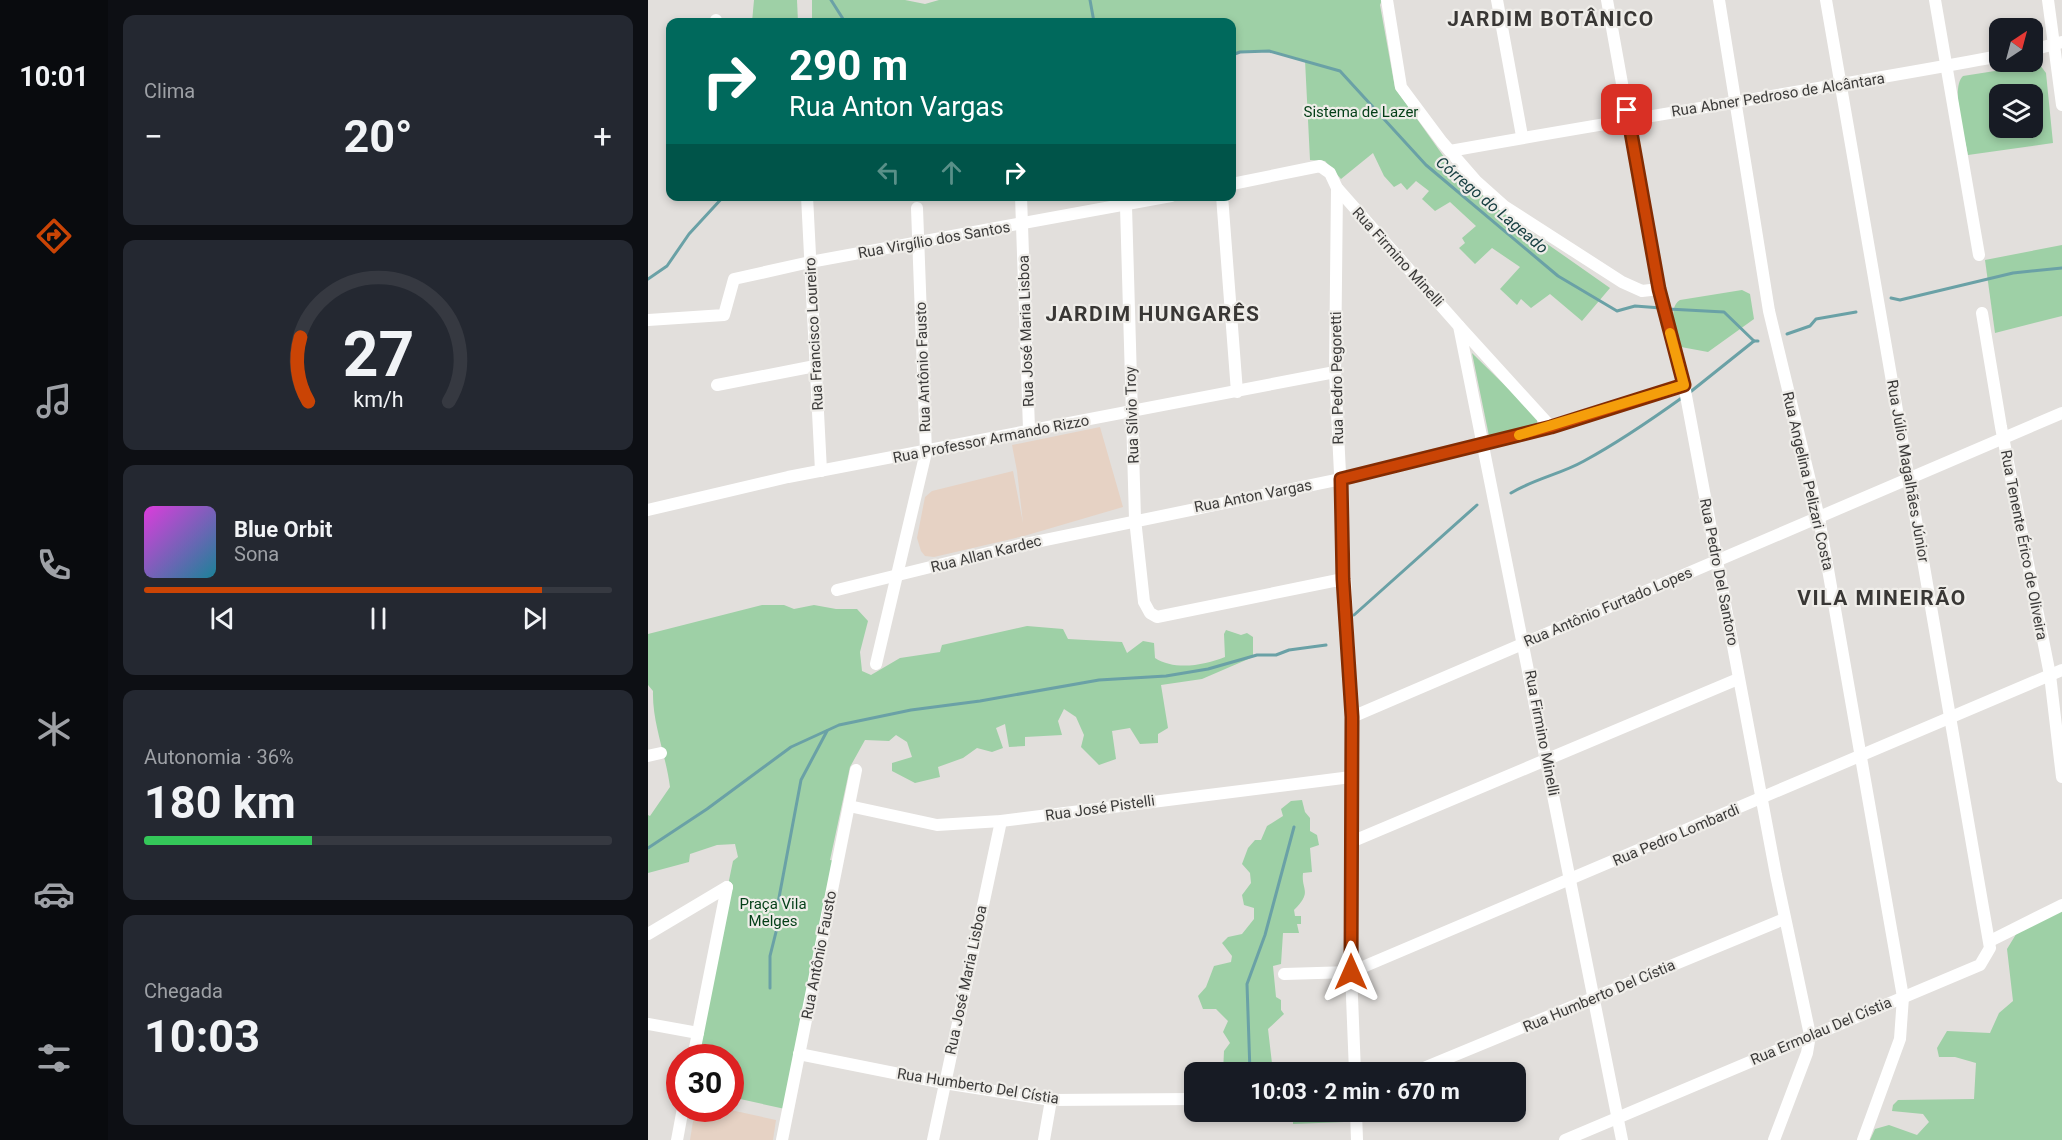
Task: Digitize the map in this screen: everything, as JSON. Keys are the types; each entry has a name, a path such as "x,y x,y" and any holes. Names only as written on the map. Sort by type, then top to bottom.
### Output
{"street":[{"path":"1386,0 1401,87 1450,151 1476,180 1504,206 1622,282 1642,291 1659,289"},
{"path":"1497,0 1522,136"},
{"name":"Rua Pedro Del Santoro","path":"1607,0 1659,289 1684,385 1784,919 1810,1035 1807,1053 1774,1140"},
{"name":"Rua Angelina Pelizari Costa","path":"1719,0 1769,311 1819,518 1903,997 1900,1039 1863,1140"},
{"name":"Rua Júlio Magalhães Júnior","path":"1826,0 1990,941"},
{"path":"1935,0 1979,255"},
{"path":"2048,0 2059,44 2062,105"},
{"path":"2043,48 2059,44"},
{"name":"Rua Abner Pedroso de Alcântara","path":"1450,151 1522,136 1841,85 1989,58"},
{"path":"1236,183 1320,166 1330,173 1337,188"},
{"name":"Rua Firmino Minelli","path":"1337,188 1551,427"},
{"name":"Rua Pedro Pegoretti","path":"1337,188 1335,372 1341,479 1343,579 1352,717 1351,972 1355,1062"},
{"name":"Rua Francisco Loureiro","path":"807,201 821,471"},
{"name":"Rua José Maria Lisboa","path":"1021,201 1029,429"},
{"name":"Rua Virgílio dos Santos","path":"648,320 724,315 734,279 810,262 1148,201"},
{"path":"1222,201 1237,392"},
{"name":"Rua Sílvio Troy","path":"1126,206 1135,519 1144,602 1153,617 1157,617 1343,579"},
{"name":"Rua Antônio Fausto","path":"876,664 926,452 917,208"},
{"name":"Rua Tenente Érico de Oliveira","path":"1982,313 2004,438 2056,673 2061,770"},
{"name":"Rua Firmino Minelli","path":"1459,326 1622,1140"},
{"path":"717,385 815,366"},
{"name":"Rua Professor Armando Rizzo","path":"648,510 821,471 926,452 1029,429 1131,413 1335,372"},
{"name":"Rua Anton Vargas","path":"1135,519 1341,479 1483,445 1551,427 1684,385"},
{"name":"Rua Antônio Furtado Lopes","path":"1352,717 2062,413"},
{"name":"Rua Allan Kardec","path":"837,590 1135,519"},
{"name":"Rua Pedro Lombardi","path":"1284,974 1351,972 2056,673"},
{"path":"1351,842 1738,679"},
{"path":"648,756 661,753"},
{"name":"Rua Antônio Fausto","path":"782,1140 856,770"},
{"name":"Rua José Pistelli","path":"849,806 937,825 1001,821 1351,777"},
{"name":"Rua José Maria Lisboa","path":"933,1140 1001,821"},
{"path":"648,934 727,887 696,1044"},
{"path":"1990,941 2062,905"},
{"name":"Rua Humberto Del Cístia","path":"1439,1062 1784,919"},
{"name":"Rua Ermolau Del Cístia","path":"1565,1140 1980,965 1990,948 1990,941"},
{"path":"648,1024 698,1034"},
{"name":"Rua Humberto Del Cístia","path":"799,1053 944,1083 1051,1100 1184,1099"},
{"path":"1044,1140 1051,1100"},
{"path":"677,1140 680,1122"},
{"path":"1356,1122 1357,1140"}],"shaded area":[{"path":"1100,427 1123,507 1024,536 934,557 925,556 921,551 917,538 925,497 932,491 1013,471 1023,523 1012,445"},
{"path":"744,1113 776,1120 773,1140 690,1140 693,1122 744,1122"}],"green space":[{"path":"754,0 797,0 798,18 752,18"},
{"name":"Sistema de Lazer","path":"812,0 905,0 925,4 939,0 1382,0 1380,5 1395,88 1449,164 1506,215 1610,288 1582,321 1550,294 1531,308 1521,299 1517,305 1500,289 1520,267 1492,248 1475,264 1459,248 1465,243 1462,238 1476,226 1450,202 1435,211 1422,199 1429,191 1416,181 1407,190 1401,183 1394,187 1384,176 1373,153 1341,179 1325,161 1310,160 1305,60 1259,51 1236,54 1236,18 812,18"},
{"path":"2043,69 2046,73 2053,143 1968,155 1958,102 1959,82 1963,76 1989,72 2043,72"},
{"path":"2062,245 2062,316 1995,333 1985,260"},
{"path":"1742,290 1750,294 1754,319 1708,352 1681,347 1673,315 1676,304 1680,300"},
{"path":"1472,353 1537,417 1537,425 1489,436"},
{"name":"Praça Vila Melges","path":"762,605 784,605 794,609 814,605 836,609 857,609 868,621 860,652 862,671 871,675 900,658 940,652 942,645 1027,626 1063,629 1068,639 1122,642 1127,653 1143,641 1154,643 1155,658 1181,666 1225,657 1224,634 1226,630 1241,635 1247,633 1253,637 1253,657 1202,679 1161,685 1168,728 1158,734 1158,743 1140,744 1130,728 1112,731 1116,759 1099,765 1081,747 1084,735 1076,717 1064,709 1058,721 1062,735 1025,737 1025,746 1009,747 1005,724 996,728 1003,748 992,752 977,748 963,758 938,767 940,777 915,783 892,771 892,763 912,757 907,742 896,735 889,741 865,740 850,767 830,860 835,861 785,1109 744,1100 744,1044 698,1044 733,861 738,857 735,844 717,845 690,854 689,862 648,873 648,815 650,816 670,787 657,727 653,691 648,685 648,634"},
{"path":"1302,800 1305,812 1310,818 1310,831 1317,835 1319,845 1310,848 1312,872 1303,873 1305,895 1294,910 1295,916 1301,916 1301,924 1297,924 1299,933 1283,933 1281,964 1273,966 1276,997 1281,1000 1281,1010 1284,1014 1268,1029 1272,1062 1223,1062 1224,1051 1230,1043 1223,1032 1228,1021 1216,1009 1203,1009 1198,996 1206,987 1214,966 1231,962 1232,956 1222,943 1228,937 1242,934 1254,919 1254,908 1244,905 1242,895 1251,883 1250,873 1242,864 1248,848 1255,840 1261,840 1267,826 1283,816 1281,809 1291,801"},
{"path":"2062,910 2062,1140 1870,1140 1875,1129 1889,1125 1917,1135 1929,1122 1923,1114 1892,1111 1893,1105 1898,1100 1974,1099 1976,1063 1955,1057 1939,1057 1937,1048 1947,1031 1990,1033 1999,1013 2013,1001 2007,949 2018,931"},
{"path":"1293,1122 1344,1122 1293,1124"}],"waterway":[{"name":"Córrego do Lageado","path":"831,0 842,18"},
{"path":"1090,0 1093,18"},
{"name":"Córrego do Lageado","path":"1236,54 1269,51 1340,71 1426,165 1558,276 1617,311 1635,306 1661,308"},
{"path":"648,279 667,266 689,234 719,201"},
{"path":"1891,298 1900,300 2013,273 2062,268"},
{"name":"Córrego do Lageado","path":"1668,309 1724,312 1754,341"},
{"path":"1787,334 1810,326 1816,319 1856,312"},
{"path":"1689,393 1754,341 1758,341"},
{"path":"1511,493 1584,461 1683,397"},
{"path":"1354,615 1477,505"},
{"path":"648,848 707,809 791,747 839,725 911,710 980,701 1099,680 1166,676 1208,669 1257,655 1276,655 1289,650 1326,645"},
{"path":"778,903 801,780 827,731"},
{"path":"1250,1062 1247,984 1265,935 1294,827"},
{"path":"770,988 770,956 778,924"}],"slow traffic":[{"path":"1519,435 1684,385 1670,333"}],"district":[{"name":"JARDIM BOTÂNICO","path":"1551,19"},
{"name":"JARDIM HUNGARÊS","path":"1153,314"},
{"name":"VILA MINEIRÃO","path":"1882,598"}],"route":[{"path":"1351,972 1352,717 1343,579 1341,479 1551,427 1684,385 1659,289 1627,110"}]}
